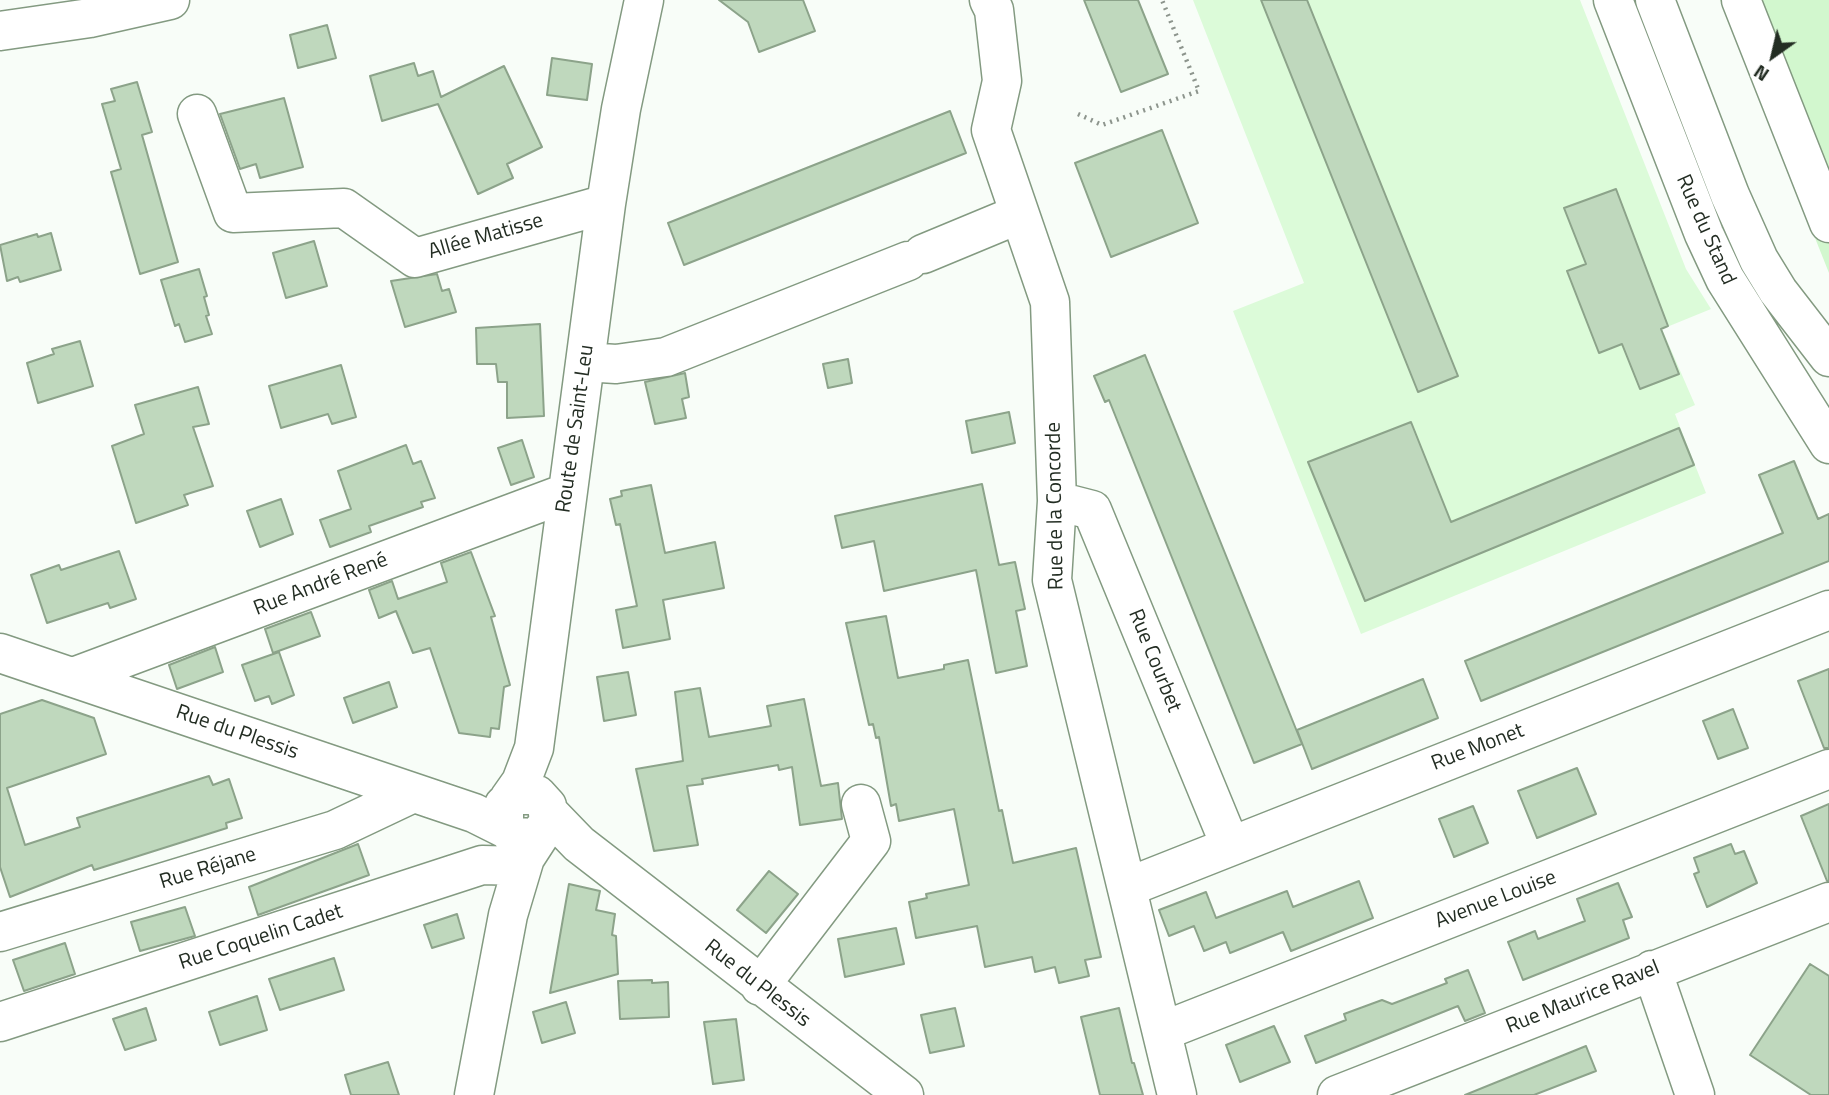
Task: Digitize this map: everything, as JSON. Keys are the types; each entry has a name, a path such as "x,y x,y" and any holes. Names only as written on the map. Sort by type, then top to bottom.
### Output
{"street":[{"path":"0,31 90,18 170,0"},
{"name":"Route de Saint-Leu","path":"621,109 631,0"},
{"name":"Route de Saint-Leu","path":"474,1095 508,915 519,827 536,780 534,748 606,204 621,109 644,0"},
{"name":"Rue de la Concorde","path":"989,0 994,10 1002,81 991,130 1017,215 1050,302 1057,501 1052,580 1177,1095"},
{"name":"Rue du Stand","path":"1613,0 1704,234 1725,279 1829,444"},
{"name":"Rue du Stand","path":"1655,0 1730,195 1759,260 1797,318 1829,357"},
{"path":"1747,2 1816,154 1829,223"},
{"name":"Allée Matisse","path":"197,114 233,213 344,208 415,258 606,204"},
{"path":"585,362 616,363 666,357 1017,215"},
{"name":"Rue André René","path":"76,677 566,493"},
{"name":"Rue Courbet","path":"1057,501 1091,510 1230,845"},
{"name":"Rue Monet","path":"1128,887 1829,610"},
{"name":"Rue du Plessis","path":"0,653 411,794 579,844 904,1095"},
{"name":"Avenue Louise","path":"1163,1031 1829,769"},
{"name":"Rue Réjane","path":"0,932 335,830 411,794"},
{"path":"760,986 871,841 861,804"},
{"name":"Rue Coquelin Cadet","path":"0,1021 316,921 482,865 519,827"},
{"name":"Rue Maurice Ravel","path":"1337,1095 1829,902"},
{"path":"1651,970 1695,1095"}],"path":[{"path":"1078,114 1102,125 1199,91 1162,0"}],"shaded area":[{"path":"1193,0 1580,0 1686,269 1711,309 1662,329 1695,405 1675,414 1706,493 1361,634 1233,311 1304,283"},
{"path":"1720,0 1829,0 1829,273"}],"building":[{"path":"719,0 803,0 815,31 759,52 748,22"},
{"path":"1084,0 1138,0 1168,74 1121,92"},
{"path":"1261,0 1307,0 1458,376 1418,392"},
{"path":"327,25 336,58 298,68 290,35"},
{"path":"552,58 592,64 587,100 547,95"},
{"path":"414,63 418,76 433,71 441,97 504,66 542,147 507,164 513,178 478,194 438,104 382,121 370,76"},
{"path":"137,82 152,132 142,135 178,262 140,274 111,172 121,169 102,104 115,101 111,89"},
{"path":"284,98 303,167 260,178 256,164 240,169 220,114"},
{"path":"950,111 966,153 684,265 668,223"},
{"path":"1162,130 1198,223 1111,257 1075,163"},
{"path":"1616,189 1668,326 1661,329 1679,374 1640,389 1622,344 1599,353 1567,271 1586,264 1564,208"},
{"path":"51,233 61,270 20,282 18,277 7,281 0,245 37,234 38,237"},
{"path":"314,241 327,286 286,298 273,253"},
{"path":"199,269 207,296 204,297 209,315 206,316 212,334 185,342 179,324 175,326 161,280"},
{"path":"437,274 442,291 449,289 456,312 405,327 391,281"},
{"path":"540,324 544,416 507,418 507,382 498,382 496,364 477,364 476,328"},
{"path":"80,341 93,386 38,403 27,363 54,354 52,349"},
{"path":"1145,355 1302,744 1254,763 1109,400 1105,402 1094,376"},
{"path":"848,359 852,383 828,388 823,364"},
{"path":"341,365 356,417 332,424 328,414 281,428 269,386"},
{"path":"685,373 689,397 682,399 686,418 655,424 645,382"},
{"path":"198,387 209,424 193,427 213,486 184,495 188,505 136,523 112,446 144,434 135,405"},
{"path":"1009,412 1015,443 972,453 966,421"},
{"path":"1411,422 1451,522 1679,428 1694,465 1365,601 1308,462"},
{"path":"522,440 534,477 511,485 498,448"},
{"path":"406,445 413,464 421,461 435,498 421,502 423,507 369,526 371,532 330,547 320,520 351,509 338,471"},
{"path":"1794,461 1818,519 1829,514 1829,561 1481,701 1465,661 1783,533 1759,475"},
{"path":"982,484 999,565 1015,562 1025,609 1016,611 1027,666 996,673 976,570 884,591 874,541 842,548 835,516"},
{"path":"651,485 665,553 715,542 724,588 663,600 670,639 623,648 616,610 637,606 620,524 616,525 610,499 622,496 621,491"},
{"path":"281,499 293,534 260,547 247,511"},
{"path":"119,551 136,599 110,608 108,603 47,623 31,575 59,565 61,570"},
{"path":"471,552 495,616 491,617 510,685 504,687 499,729 491,728 490,737 459,733 430,648 413,653 396,611 379,618 369,590 392,581 398,599 447,582 441,563"},
{"path":"311,612 320,636 273,653 265,629"},
{"path":"886,616 898,678 944,669 944,665 968,660 999,811 1002,810 1013,863 1076,848 1101,957 1085,960 1089,976 1059,983 1055,967 1035,972 1032,957 985,967 977,926 916,938 909,902 927,898 926,894 969,885 954,809 899,821 896,804 891,806 879,737 876,738 873,724 869,725 846,623"},
{"path":"215,647 223,672 177,689 169,665"},
{"path":"279,652 294,695 272,704 269,696 255,701 242,665"},
{"path":"1829,669 1829,748 1824,748 1798,681"},
{"path":"628,672 636,715 604,721 597,677"},
{"path":"1423,679 1438,718 1312,769 1297,730"},
{"path":"389,682 397,707 353,723 344,698"},
{"path":"700,688 709,737 771,726 767,706 804,699 821,786 838,783 842,819 800,825 792,767 779,770 778,765 702,779 703,784 687,786 698,845 654,851 636,769 683,761 675,692"},
{"path":"42,700 94,718 106,754 7,788 25,845 80,827 77,818 209,776 213,785 229,779 242,818 226,823 227,828 94,870 92,865 10,897 0,867 0,714"},
{"path":"1733,709 1748,748 1718,759 1703,721"},
{"path":"1577,768 1596,814 1537,838 1518,791"},
{"path":"1829,804 1829,881 1827,881 1801,816"},
{"path":"1473,806 1488,843 1454,857 1439,819"},
{"path":"358,844 369,875 258,915 249,887"},
{"path":"1731,844 1735,854 1744,851 1757,883 1707,907 1694,874 1699,872 1694,858"},
{"path":"769,871 798,894 766,933 737,910"},
{"path":"1359,881 1373,918 1291,951 1283,932 1230,953 1226,942 1204,951 1194,926 1169,936 1159,910 1206,892 1216,918 1287,891 1293,907"},
{"path":"1618,883 1632,917 1623,920 1629,938 1523,980 1508,942 1535,931 1538,939 1585,921 1577,899"},
{"path":"569,884 600,891 596,910 615,914 612,935 616,936 618,974 550,993"},
{"path":"185,907 195,936 140,951 131,922"},
{"path":"457,914 464,938 432,948 424,925"},
{"path":"896,928 904,964 845,977 838,939"},
{"path":"65,943 75,974 24,991 13,960"},
{"path":"334,958 344,990 280,1010 269,979"},
{"path":"1810,964 1829,976 1829,1095 1811,1095 1750,1055"},
{"path":"1468,970 1485,1013 1465,1021 1458,1006 1316,1063 1305,1036 1346,1020 1344,1014 1382,1000 1392,1004 1447,983 1445,979"},
{"path":"652,980 652,983 668,982 669,1017 620,1019 618,981"},
{"path":"257,996 267,1030 220,1045 209,1012"},
{"path":"566,1002 575,1033 542,1043 533,1012"},
{"path":"146,1008 156,1040 125,1050 113,1019"},
{"path":"955,1008 964,1046 930,1053 921,1015"},
{"path":"1119,1008 1143,1095 1100,1095 1081,1017"},
{"path":"736,1019 744,1080 713,1084 704,1022"},
{"path":"1274,1026 1290,1062 1240,1082 1226,1045"},
{"path":"1586,1046 1596,1071 1534,1095 1465,1095"},
{"path":"388,1062 399,1095 351,1095 345,1075"}]}
